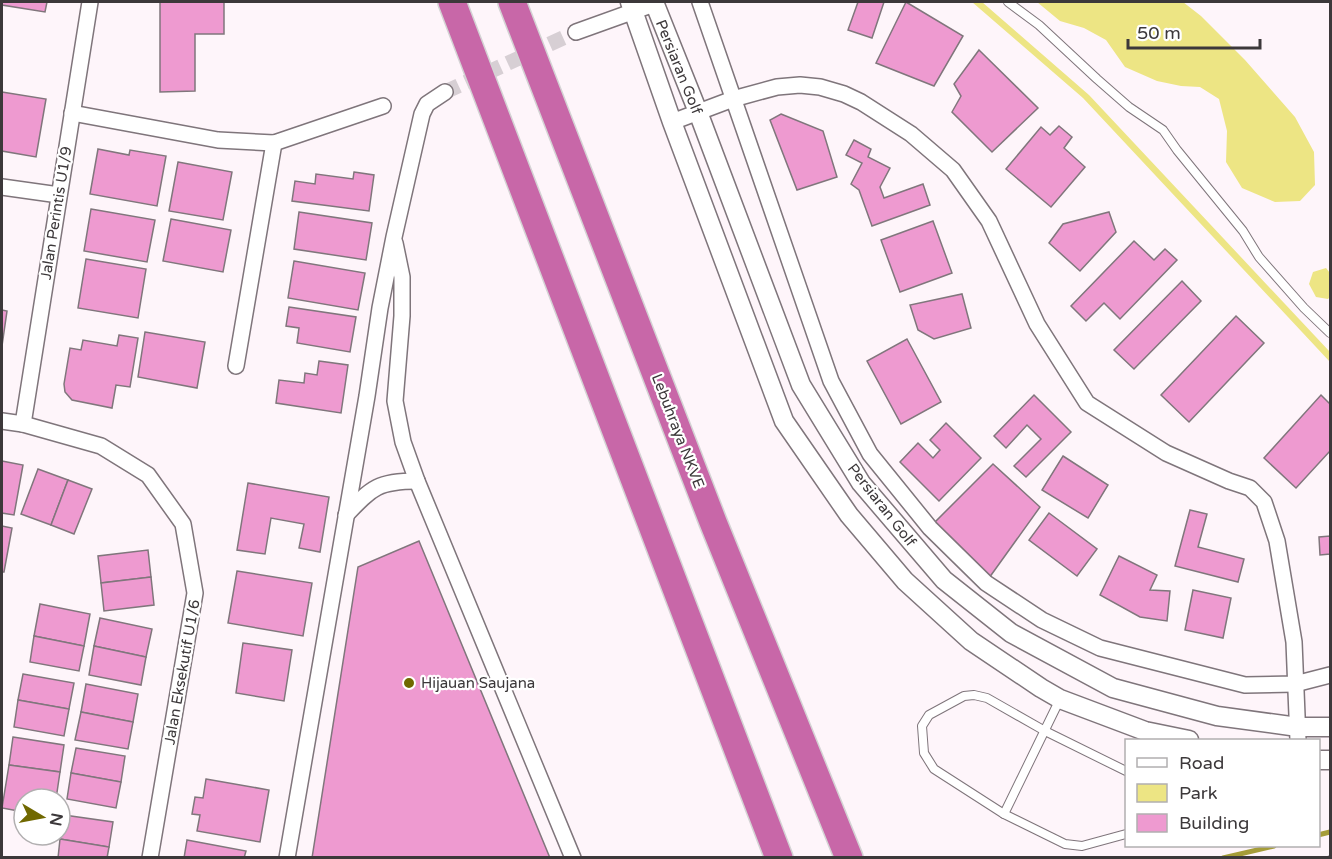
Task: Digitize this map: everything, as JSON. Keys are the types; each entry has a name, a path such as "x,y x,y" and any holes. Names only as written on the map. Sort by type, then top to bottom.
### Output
{"highway":[{"path":"452,2 779,858"},
{"name":"Lebuhraya NKVE","path":"512,2 713,522 849,858"}],"street":[{"name":"Jalan Perintis U1/9","path":"23,424 90,2"},
{"path":"700,2 831,381 870,454 930,528 986,583 1042,620 1100,648 1245,685 1295,684 1330,675"},
{"path":"576,32 631,7 654,3"},
{"name":"Persiaran Golf","path":"654,3 698,112 801,386 861,483 944,580 1011,633 1113,688 1217,716 1298,734 1330,727"},
{"name":"Persiaran Golf","path":"631,7 784,421 849,515 905,581 971,641 1060,699 1145,731 1181,739"},
{"path":"672,122 733,99 777,87 820,87 861,102 911,134 953,170 989,221 1037,324 1087,403 1166,453 1250,488 1264,502 1277,541 1294,642 1298,734"},
{"path":"287,858 394,237 422,114 427,104 445,92"},
{"path":"72,113 218,140 274,143 383,106"},
{"path":"236,366 274,143"},
{"path":"2,187 59,195"},
{"path":"394,237 402,277 402,316 395,401 403,442 573,858"},
{"name":"Jalan Eksekutif U1/6","path":"2,421 23,424 101,446 148,475 183,524 195,593 150,858"},
{"path":"346,515 362,498 380,485 398,481 417,481"}],"lane":[{"path":"1008,2 1039,24 1129,107 1163,130 1243,231 1259,256 1304,308 1330,333"},
{"path":"1125,771 1045,731 987,698 974,695 964,696 929,715 922,726 924,753 934,769 1004,814 1065,844 1082,846 1125,834"},
{"path":"1004,814 1060,699"}],"green space":[{"path":"972,2 982,2 1089,95 1330,352 1330,362 1083,98"},
{"path":"1037,2 1183,2 1201,16 1245,60 1295,117 1314,152 1315,185 1300,201 1275,202 1242,188 1226,162 1227,131 1219,99 1200,87 1157,81 1125,67 1106,40 1084,28 1060,21"},
{"path":"1326,268 1330,273 1330,297 1328,299 1316,297 1309,284 1313,272"}],"building":[{"path":"2,2 47,2 45,12 2,5"},
{"path":"160,2 224,2 224,34 195,34 195,91 160,92"},
{"path":"858,2 884,2 872,38 848,30"},
{"path":"906,2 963,36 934,86 876,63"},
{"path":"979,50 1038,108 992,152 952,112 961,96 954,84"},
{"path":"2,92 46,99 36,157 2,151"},
{"path":"781,114 823,131 837,177 797,190 770,120"},
{"path":"1059,126 1072,137 1064,148 1085,167 1051,207 1006,169 1041,127 1050,135"},
{"path":"854,140 871,149 868,157 890,168 880,187 884,198 923,184 930,205 872,226 859,190 851,184 862,163 846,155"},
{"path":"98,149 129,155 130,150 166,156 157,206 90,194"},
{"path":"178,162 232,172 223,220 169,211"},
{"path":"354,172 374,175 369,211 292,201 295,181 315,184 316,174 353,179"},
{"path":"91,209 155,220 147,262 84,251"},
{"path":"299,212 372,223 366,260 294,249"},
{"path":"1109,212 1116,232 1080,271 1049,243 1063,224"},
{"path":"171,219 231,230 223,272 163,261"},
{"path":"933,221 952,273 900,292 881,240"},
{"path":"1134,241 1154,260 1165,249 1177,260 1120,319 1104,303 1086,321 1071,306"},
{"path":"86,259 146,269 138,318 78,308"},
{"path":"294,261 365,273 358,310 288,298"},
{"path":"1182,281 1201,301 1134,369 1114,350"},
{"path":"962,294 971,328 934,339 918,330 910,305"},
{"path":"289,307 356,317 350,352 297,343 299,328 286,326"},
{"path":"2,310 7,311 2,346"},
{"path":"1236,316 1264,343 1189,422 1161,395"},
{"path":"145,332 205,342 197,388 138,377"},
{"path":"119,335 138,338 130,387 116,385 112,408 72,400 65,392 64,384 70,348 81,350 83,340 117,346"},
{"path":"907,339 941,402 901,424 867,361"},
{"path":"319,361 348,365 341,413 276,403 279,380 304,383 305,373 317,375"},
{"path":"1034,395 1071,432 1026,477 1014,466 1041,439 1027,425 1006,448 994,436"},
{"path":"1321,395 1330,404 1330,451 1296,488 1264,458"},
{"path":"946,423 981,458 939,501 900,462 918,443 933,458 940,450 930,440"},
{"path":"1063,456 1108,485 1088,518 1042,490"},
{"path":"2,461 23,465 14,515 2,513"},
{"path":"993,464 1040,507 989,578 933,524"},
{"path":"38,469 68,480 51,525 21,514"},
{"path":"68,480 92,489 74,534 51,525"},
{"path":"248,483 329,497 320,552 299,548 304,524 271,518 265,554 237,550"},
{"path":"1190,510 1207,514 1198,547 1244,559 1238,582 1175,566"},
{"path":"1049,513 1097,549 1077,576 1029,540"},
{"path":"2,526 12,528 4,572 2,572"},
{"path":"1330,536 1330,554 1320,555 1319,537"},
{"name":"Hijauan Saujana","path":"419,541 550,858 312,858 358,567"},
{"path":"148,550 151,577 101,583 98,556"},
{"path":"1119,556 1157,575 1150,590 1170,591 1167,621 1140,617 1100,595"},
{"path":"237,571 312,583 303,636 228,623"},
{"path":"151,577 154,605 104,611 101,583"},
{"path":"1193,590 1231,598 1223,638 1185,630"},
{"path":"40,604 90,614 84,646 34,636"},
{"path":"100,618 152,629 146,657 94,646"},
{"path":"34,636 84,646 79,671 30,662"},
{"path":"243,643 292,650 284,701 236,693"},
{"path":"94,646 146,657 141,685 89,675"},
{"path":"23,674 74,683 69,709 18,700"},
{"path":"86,684 138,694 133,722 81,712"},
{"path":"18,700 69,709 64,736 14,727"},
{"path":"81,712 133,722 128,749 75,740"},
{"path":"13,737 64,745 60,772 9,765"},
{"path":"76,748 125,756 121,782 71,773"},
{"path":"9,765 60,772 58,787 12,787 12,810 2,808"},
{"path":"71,773 121,782 116,808 72,800 72,787 69,787"},
{"path":"206,779 269,790 260,842 197,831 200,815 192,814 195,797 203,798"},
{"path":"72,816 113,822 109,847 72,841"},
{"path":"187,840 246,851 244,858 184,858"},
{"path":"72,841 109,847 107,858 58,858 59,847 72,847"}],"waterway":[{"path":"1320,834 1330,832"},
{"path":"1223,858 1270,847"}],"tunnel":[{"path":"445,92 576,32"}],"tram line":[{"path":"1324,858 1330,856"}],"place":[{"name":"Hijauan Saujana","path":"409,683"}]}
